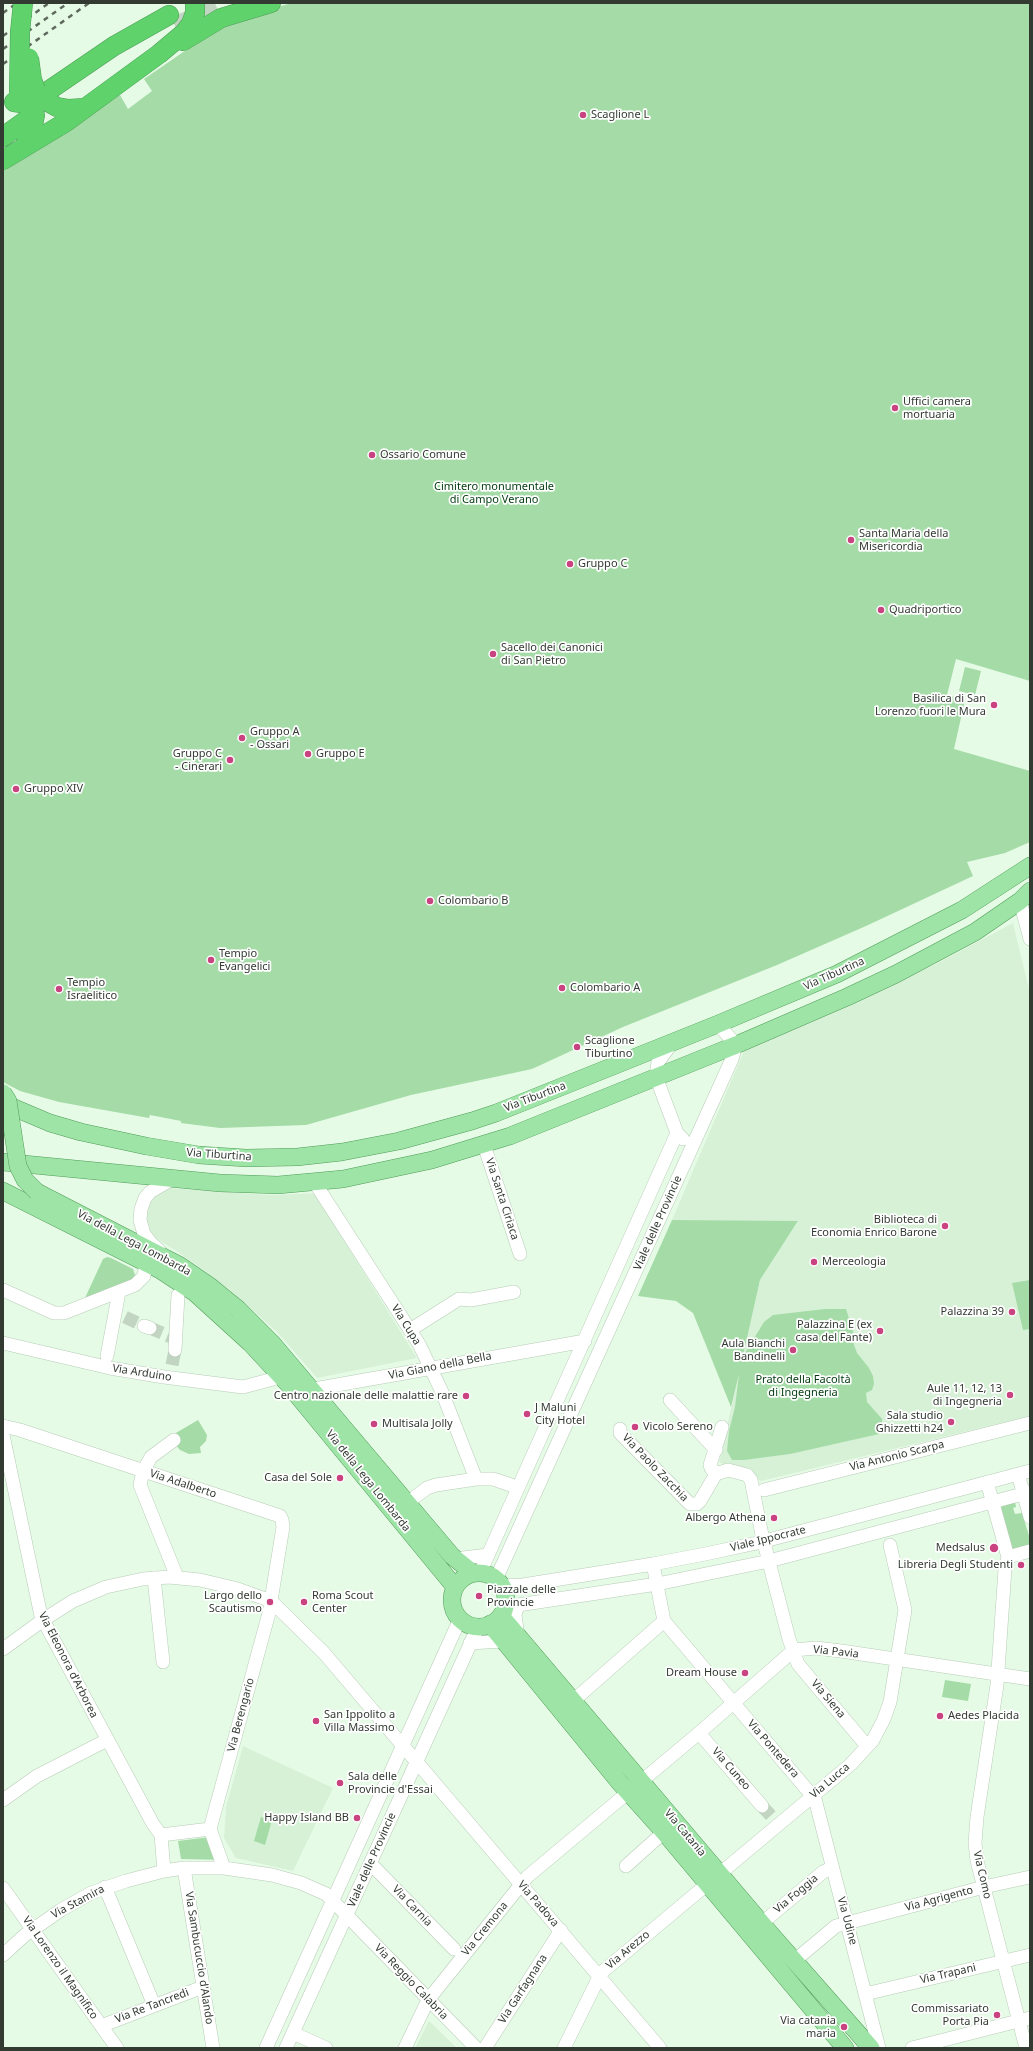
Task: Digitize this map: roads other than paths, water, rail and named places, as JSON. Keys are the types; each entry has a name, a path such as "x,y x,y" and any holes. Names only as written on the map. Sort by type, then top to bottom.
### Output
{"highway":[{"path":"3,137 28,102 31,74 24,3"},
{"path":"3,160 66,122 159,54 191,24 195,12 195,3"},
{"path":"159,54 177,45 219,8 271,3"},
{"path":"3,122 28,102 114,46 172,20"},
{"path":"28,102 46,101 57,107 69,109 84,108"},
{"path":"24,147 35,123 35,112 28,102"}],"main road":[{"name":"Via Tiburtina","path":"3,1104 66,1128 172,1151 246,1158 309,1156 385,1144 472,1121 718,1024 837,974 962,910 1030,866"},
{"path":"3,1162 232,1184 315,1182 406,1166 484,1145 736,1045 896,974 975,932 1027,896"},
{"name":"Via della Lega Lombarda","path":"3,1093 8,1101 18,1166 25,1180 37,1192 178,1265 206,1293"},
{"name":"Via della Lega Lombarda","path":"3,1191 144,1261 181,1282 206,1293 258,1328 287,1373 303,1391 455,1559 477,1573"},
{"name":"Via della Lega Lombarda","path":"303,1391 455,1587"},
{"path":"477,1573 488,1574 499,1583 506,1598 498,1616 469,1625 460,1620 456,1614 452,1604 452,1595 455,1587 464,1577 477,1573"},
{"name":"Via Catania","path":"498,1616 511,1639 628,1792 664,1832 762,1923 871,2048"},
{"name":"Via Catania","path":"511,1639 573,1701 642,1781 714,1879 845,2048"}],"street":[{"path":"1027,896 1030,939"},
{"path":"718,1024 736,1045"},
{"path":"673,1042 658,1062 656,1077 678,1133 684,1140 696,1140"},
{"name":"Viale delle Provincie","path":"499,1583 540,1484 696,1140 732,1059 736,1045"},
{"name":"Viale delle Provincie","path":"477,1573 488,1555 678,1133"},
{"name":"Via Santa Ciriaca","path":"484,1145 520,1254"},
{"path":"174,1178 161,1184 147,1195 140,1215 142,1229 148,1240 178,1265"},
{"name":"Via Cupa","path":"315,1182 410,1330 431,1368 457,1427 476,1479"},
{"path":"3,1290 59,1313 119,1292 141,1281 145,1270 144,1261"},
{"path":"107,1356 120,1315 119,1292"},
{"path":"410,1330 459,1299 471,1300 514,1292"},
{"path":"175,1350 178,1295"},
{"path":"604,1299 620,1307"},
{"name":"Via Giano della Bella","path":"303,1391 585,1341"},
{"name":"Via Arduino","path":"3,1343 110,1368 217,1384 250,1387 287,1373"},
{"path":"670,1400 716,1450"},
{"name":"Via Antonio Scarpa","path":"764,1490 1030,1423"},
{"name":"Via Adalberto","path":"3,1426 20,1430 281,1517 283,1527 271,1601"},
{"path":"716,1474 710,1465 716,1450 722,1427"},
{"name":"Via Paolo Zacchia","path":"620,1429 620,1433 686,1502 693,1505 700,1501 716,1474"},
{"name":"Via Eleonora d'Arborea","path":"3,1440 36,1595 43,1620 153,1824 165,1834"},
{"path":"174,1440 153,1454 143,1471 140,1485 177,1577"},
{"name":"Via Siena","path":"716,1474 728,1470 747,1475 751,1480 769,1561 798,1664 867,1746"},
{"path":"1024,1473 1030,1517"},
{"name":"Viale Ippocrate","path":"499,1583 523,1585 653,1564 764,1541 1024,1473"},
{"path":"524,1476 540,1484"},
{"path":"415,1497 427,1488 476,1479 493,1478 512,1485"},
{"path":"986,1482 1008,1557 1030,1551"},
{"name":"Viale Ippocrate","path":"498,1616 769,1561 1027,1493"},
{"name":"Via Lucca","path":"714,1879 851,1764 867,1746 879,1729 888,1707 905,1610 890,1545"},
{"path":"455,1559 488,1555"},
{"name":"Via Como","path":"1008,1557 1005,1569 998,1675 975,1837 976,1855 1004,1961 1025,2019 1026,2048"},
{"path":"573,1701 664,1621 653,1564"},
{"path":"3,1650 43,1620 91,1593 127,1582 154,1578 177,1577 218,1584 271,1601 324,1653 416,1761"},
{"path":"154,1578 163,1662"},
{"name":"Via Berengario","path":"210,1829 271,1601"},
{"path":"470,1644 511,1639 515,1615 498,1616"},
{"name":"Viale delle Provincie","path":"286,2048 470,1644 498,1616"},
{"name":"Viale delle Provincie","path":"266,2048 460,1620"},
{"name":"Via Pontedera","path":"664,1621 813,1795"},
{"name":"Via Pavia","path":"794,1650 816,1648 1030,1679"},
{"path":"642,1781 794,1650"},
{"name":"Via Cuneo","path":"699,1733 762,1806"},
{"path":"3,1800 37,1776 107,1740"},
{"name":"Via Padova","path":"416,1761 660,2048"},
{"name":"Via Cremona","path":"405,2048 428,2000 527,1877 642,1781"},
{"name":"Via Udine","path":"813,1795 879,2048"},
{"path":"165,1834 210,1829 224,1868 291,1880 321,1891 333,1900"},
{"path":"626,1866 664,1832"},
{"name":"Via Sambucuccio d'Alando","path":"165,1834 203,1987 213,2048"},
{"name":"Via Carnia","path":"370,1864 454,1949"},
{"name":"Via Stamira","path":"3,1955 33,1929 71,1904 105,1887 174,1869 224,1868"},
{"name":"Via Foggia","path":"762,1923 822,1872 832,1868"},
{"name":"Via Agrigento","path":"794,1961 836,1926 847,1922 984,1887 1030,1877"},
{"name":"Via Arezzo","path":"564,2048 598,1976 701,1888 714,1879"},
{"path":"105,1887 154,2005"},
{"name":"Via Lorenzo il Magnifico","path":"3,1888 117,2048"},
{"name":"Viale delle Provincie","path":"333,1900 347,1916"},
{"name":"Via Reggio Calabria","path":"347,1916 476,2048"},
{"name":"Via Garfagnana","path":"485,2048 561,1930"},
{"name":"Via Trapani","path":"866,1994 1030,1955"},
{"name":"Via Re Tancredi","path":"101,2026 203,1987"},
{"path":"912,2048 1025,2019"},
{"path":"293,2034 326,2048"}],"tunnel":[{"path":"175,26 217,8"},
{"path":"125,1317 144,1326"},
{"path":"150,1328 176,1339"},
{"path":"172,1365 175,1350"},
{"path":"762,1806 774,1819"}],"railway":[{"path":"3,13 17,3"},
{"path":"3,36 49,3"},
{"path":"3,49 68,3"},
{"path":"3,64 89,3"}],"place":[{"name":"Scaglione L","path":"583,115"},
{"name":"Uffici camera mortuaria","path":"895,408"},
{"name":"Ossario Comune","path":"372,455"},
{"name":"Santa Maria della Misericordia","path":"851,540"},
{"name":"Gruppo C","path":"570,564"},
{"name":"Quadriportico","path":"881,610"},
{"name":"Sacello dei Canonici di San Pietro","path":"493,654"},
{"name":"Basilica di San Lorenzo fuori le Mura","path":"994,705"},
{"name":"Gruppo A - Ossari","path":"242,738"},
{"name":"Gruppo E","path":"308,754"},
{"name":"Gruppo C - Cinerari","path":"230,760"},
{"name":"Gruppo XIV","path":"16,789"},
{"name":"Colombario B","path":"430,901"},
{"name":"Tempio Evangelici","path":"211,960"},
{"name":"Colombario A","path":"562,988"},
{"name":"Tempio Israelitico","path":"59,989"},
{"name":"Scaglione Tiburtino","path":"577,1047"},
{"name":"Biblioteca di Economia Enrico Barone","path":"945,1226"},
{"name":"Merceologia","path":"814,1262"},
{"name":"Palazzina 39","path":"1012,1312"},
{"name":"Palazzina E (ex casa del Fante)","path":"880,1331"},
{"name":"Aula Bianchi Bandinelli","path":"793,1350"},
{"name":"Aule 11, 12, 13 di Ingegneria","path":"1010,1395"},
{"name":"Centro nazionale delle malattie rare","path":"466,1396"},
{"name":"J Maluni City Hotel","path":"527,1414"},
{"name":"Sala studio Ghizzetti h24","path":"951,1422"},
{"name":"Multisala Jolly","path":"374,1424"},
{"name":"Vicolo Sereno","path":"635,1427"},
{"name":"Casa del Sole","path":"340,1478"},
{"name":"Albergo Athena","path":"774,1518"},
{"name":"Medsalus","path":"994,1548"},
{"name":"Libreria Degli Studenti","path":"1021,1565"},
{"name":"Piazzale delle Provincie","path":"479,1596"},
{"name":"Largo dello Scautismo","path":"270,1602"},
{"name":"Roma Scout Center","path":"304,1602"},
{"name":"Dream House","path":"745,1673"},
{"name":"Aedes Placida","path":"940,1716"},
{"name":"San Ippolito a Villa Massimo","path":"316,1721"},
{"name":"Sala delle Provincie d'Essai","path":"340,1783"},
{"name":"Happy Island BB","path":"357,1818"},
{"name":"Commissariato Porta Pia","path":"997,2015"},
{"name":"Via catania maria","path":"844,2027"}],"park label":[{"name":"Cimitero monumentale di Campo Verano","path":"494,493"},
{"name":"Prato della Facoltà di Ingegneria","path":"803,1386"}]}
